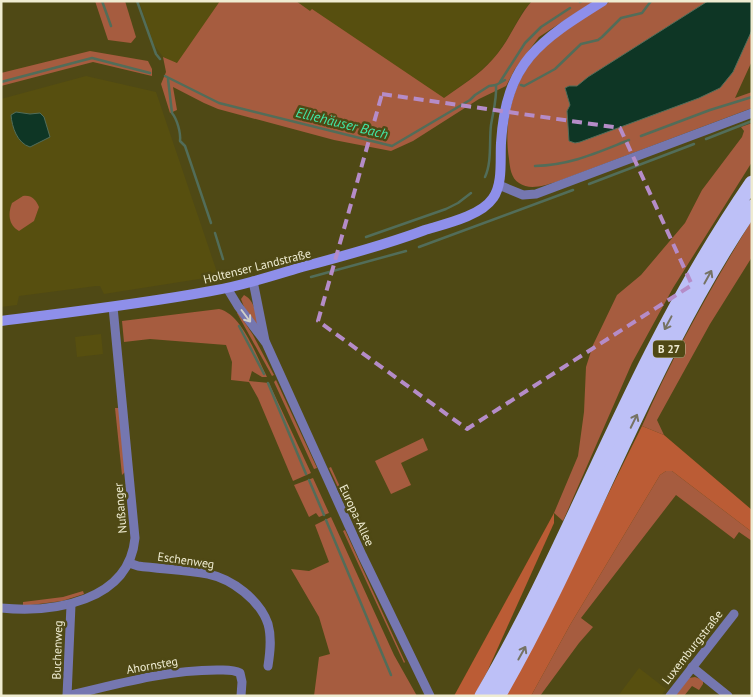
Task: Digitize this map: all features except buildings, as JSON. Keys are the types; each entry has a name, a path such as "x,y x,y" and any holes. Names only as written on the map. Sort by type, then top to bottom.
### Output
{"highway":[{"name":"B 27","path":"482,696 521,626 630,398 676,308 703,260 752,183"},
{"name":"B 27","path":"498,696 546,607 688,313 728,243 752,207"},
{"name":"B 27","path":"565,537 624,443"}],"street":[{"path":"603,1 550,36 530,55 520,71 511,90 502,123 499,185 523,195 536,194 752,113"},
{"name":"Holtenser Landstraße","path":"1,321 212,291 253,281 391,242 455,220 487,204 496,194 499,185"},
{"name":"Europa-Allee","path":"253,281 266,343 370,572 430,696"},
{"name":"Europa-Allee","path":"227,288 266,343"},
{"name":"Nußanger","path":"1,608 20,609 71,605 113,584 123,574 129,563 135,538 113,306"},
{"name":"Eschenweg","path":"129,563 148,568 208,574 228,582 242,591 256,603 268,624 270,635 268,666"},
{"name":"Buchenweg","path":"67,696 71,605"},
{"name":"Luxemburgstraße","path":"670,696 734,614"},
{"path":"692,667 728,696"},
{"name":"Ahornsteg","path":"67,696 146,676 201,670 234,670 242,675 242,696"}],"highlighted area":[{"path":"382,94 620,128 692,285 467,429 318,321"}],"shaded area":[{"path":"95,1 125,1 136,37 131,43 108,40"},
{"path":"139,1 532,1 523,11 494,58 477,74 444,98 210,78 163,57 154,45"},
{"path":"220,1 296,1 310,11 312,9 444,98 488,65 504,45 521,15 532,1 594,1 539,37 515,69 506,86 479,99 413,141 391,151 334,140 218,109 173,87 177,110 170,113 161,84 166,72 163,57 177,63"},
{"path":"611,1 752,1 752,61 735,98 752,92 752,108 556,182 538,187 523,185 516,181 513,176 510,166 507,135 513,98 523,75 547,45"},
{"path":"708,1 752,1 752,30 733,72 720,88 699,98 580,142 569,141 567,111 570,105 565,88 577,86 588,77"},
{"path":"90,51 148,61 152,69 152,76 93,62 1,86 1,73"},
{"path":"86,76 156,92 218,275 104,294 100,286 96,286 19,296 17,305 1,307 1,99"},
{"path":"16,112 40,113 44,117 50,137 30,147 25,145 16,134 13,124 11,115"},
{"path":"752,123 752,162 673,288 632,363 563,521 554,513 578,456 584,412 586,367 593,345 617,295 641,275 685,223 702,190 742,137 744,131 741,127"},
{"path":"23,196 33,198 39,207 34,221 19,231 11,222 10,211 12,203"},
{"path":"752,220 752,257 710,324 657,420 664,435 642,426 666,373 693,322"},
{"path":"244,295 254,306 260,331 244,307 241,299"},
{"path":"219,309 235,319 248,337 267,377 262,377 252,371 249,381 269,383 311,473 293,481 258,398 249,382 231,380 232,362 226,345 150,339 124,342 122,321"},
{"path":"238,312 253,335 274,375 272,376"},
{"path":"101,334 103,354 77,357 75,337"},
{"path":"276,380 317,468 314,469 274,382"},
{"path":"115,408 119,408 125,472 122,475"},
{"path":"642,426 664,435 752,510 752,532 672,471 666,471 660,475 570,625 531,696 504,696 556,599"},
{"path":"423,438 428,450 401,463 411,485 391,494 375,461"},
{"path":"331,467 367,546 329,468"},
{"path":"666,471 672,471 752,532 752,541 739,532 734,539 676,495 581,618 593,627 540,696 531,696 570,625 660,475"},
{"path":"313,478 329,513 319,517 316,513 309,517 294,485"},
{"path":"554,513 554,523 487,672 474,696 454,696"},
{"path":"331,517 394,655 417,696 314,696 319,657 330,654 319,617 291,569 309,571 329,562 315,525"},
{"path":"345,530 405,662 404,663 343,531"},
{"path":"83,591 84,594 62,601 23,606 23,602 63,597"},
{"path":"639,668 666,689 661,696 618,696"},
{"path":"695,677 703,680 699,690 692,686 684,696 675,696 689,678"}],"waterway":[{"path":"102,1 111,26"},
{"path":"137,1 156,54 160,59"},
{"name":"Elliehäuser Bach","path":"521,85 524,86 555,69 581,44 598,40 621,18 642,13 651,1"},
{"path":"500,82 525,43 541,27 570,8"},
{"name":"Elliehäuser Bach","path":"1,82 92,58 150,73"},
{"name":"Elliehäuser Bach","path":"165,76 219,103 392,146 470,100 489,86 496,85 505,80"},
{"path":"168,79 172,113 176,119 180,141 185,146 211,223"},
{"path":"485,177 489,158 496,85"},
{"path":"641,136 710,110 752,97"},
{"path":"706,139 752,121"},
{"path":"535,166 572,161 629,140"},
{"path":"589,184 694,144"},
{"path":"419,247 573,190"},
{"path":"366,237 446,209 471,193"},
{"path":"215,233 223,259"},
{"path":"311,277 406,251"},
{"path":"239,326 264,374"},
{"path":"268,383 306,474"},
{"path":"309,480 324,515"},
{"path":"326,520 391,675"}]}
